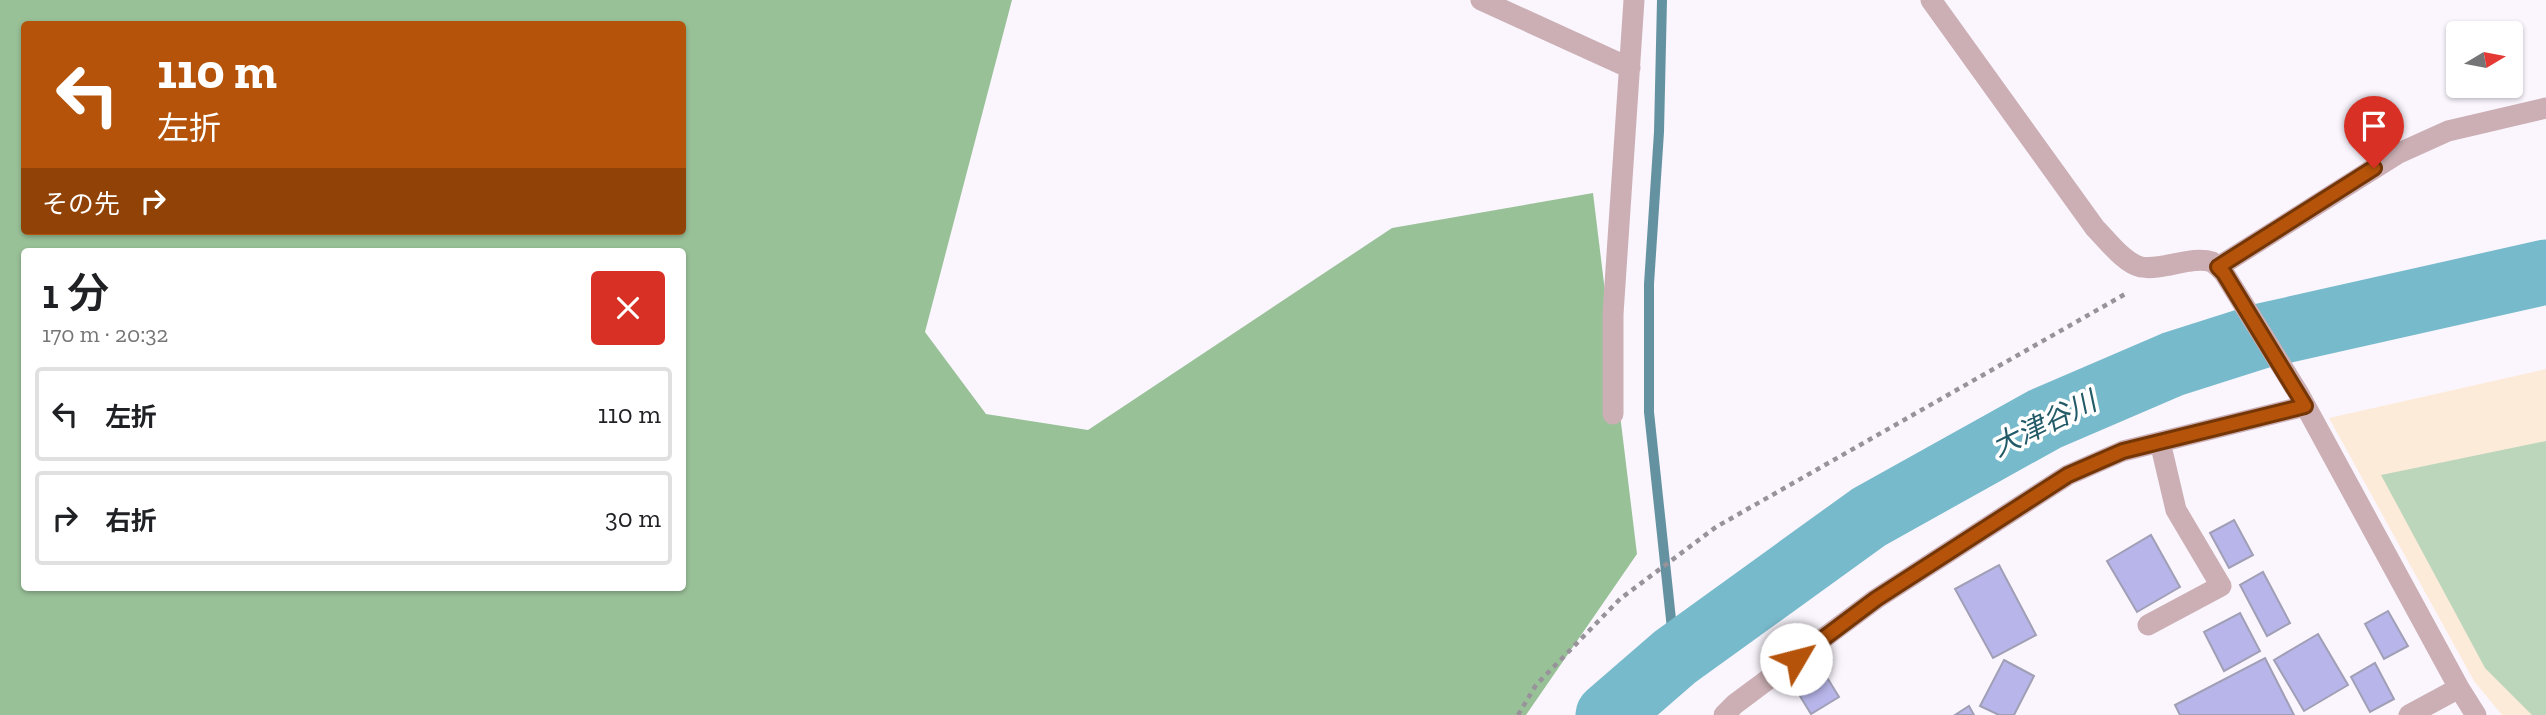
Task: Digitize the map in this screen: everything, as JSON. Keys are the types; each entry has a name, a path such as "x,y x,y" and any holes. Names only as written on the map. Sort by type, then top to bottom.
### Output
{"street":[{"path":"1481,0 1630,68"},
{"path":"1612,414 1613,314 1634,0"},
{"path":"1931,0 2095,228 2121,254 2139,267 2197,261 2213,262 2221,270 2302,400 2476,715"},
{"path":"2221,270 2396,153 2448,131 2546,108"},
{"path":"1724,715 1746,695 1876,599 2068,475 2123,451 2302,400"},
{"path":"2148,625 2221,586 2176,510 2160,442"},
{"path":"2409,715 2459,688"}],"path":[{"path":"1518,715 1536,685 1620,599 1716,527 2131,291"}],"shaded area":[{"path":"2546,369 2546,715 2502,715 2474,681 2329,418"}],"green space":[{"path":"0,0 1012,0 925,332 986,414 1088,430 1392,228 1593,193 1637,554 1526,715 0,715"},
{"path":"2546,441 2546,715 2532,715 2485,668 2381,475"}],"building":[{"path":"2234,520 2253,555 2229,568 2210,533"},
{"path":"2151,535 2180,587 2137,612 2107,561"},
{"path":"1999,565 2036,635 1993,658 1955,589"},
{"path":"2263,572 2290,623 2267,636 2240,585"},
{"path":"2388,611 2408,646 2384,659 2365,624"},
{"path":"2240,613 2260,651 2224,671 2204,632"},
{"path":"2318,634 2348,685 2304,711 2274,660"},
{"path":"2265,658 2294,715 2180,715 2175,705"},
{"path":"2004,660 2034,676 2014,715 1999,715 1980,706"},
{"path":"2375,663 2394,699 2370,712 2351,677"},
{"path":"1820,666 1839,697 1811,714 1792,683"},
{"path":"1969,706 1974,715 1955,715"}],"waterway":[{"path":"1662,0 1659,132 1649,284 1649,412 1675,657"},
{"name":"大津谷川","path":"1608,715 1675,657 1869,517 2045,419 2173,364 2261,336 2546,272"}],"route":[{"path":"1796,659 1876,599 2068,475 2123,451 2305,406 2218,267 2374,168"}]}
